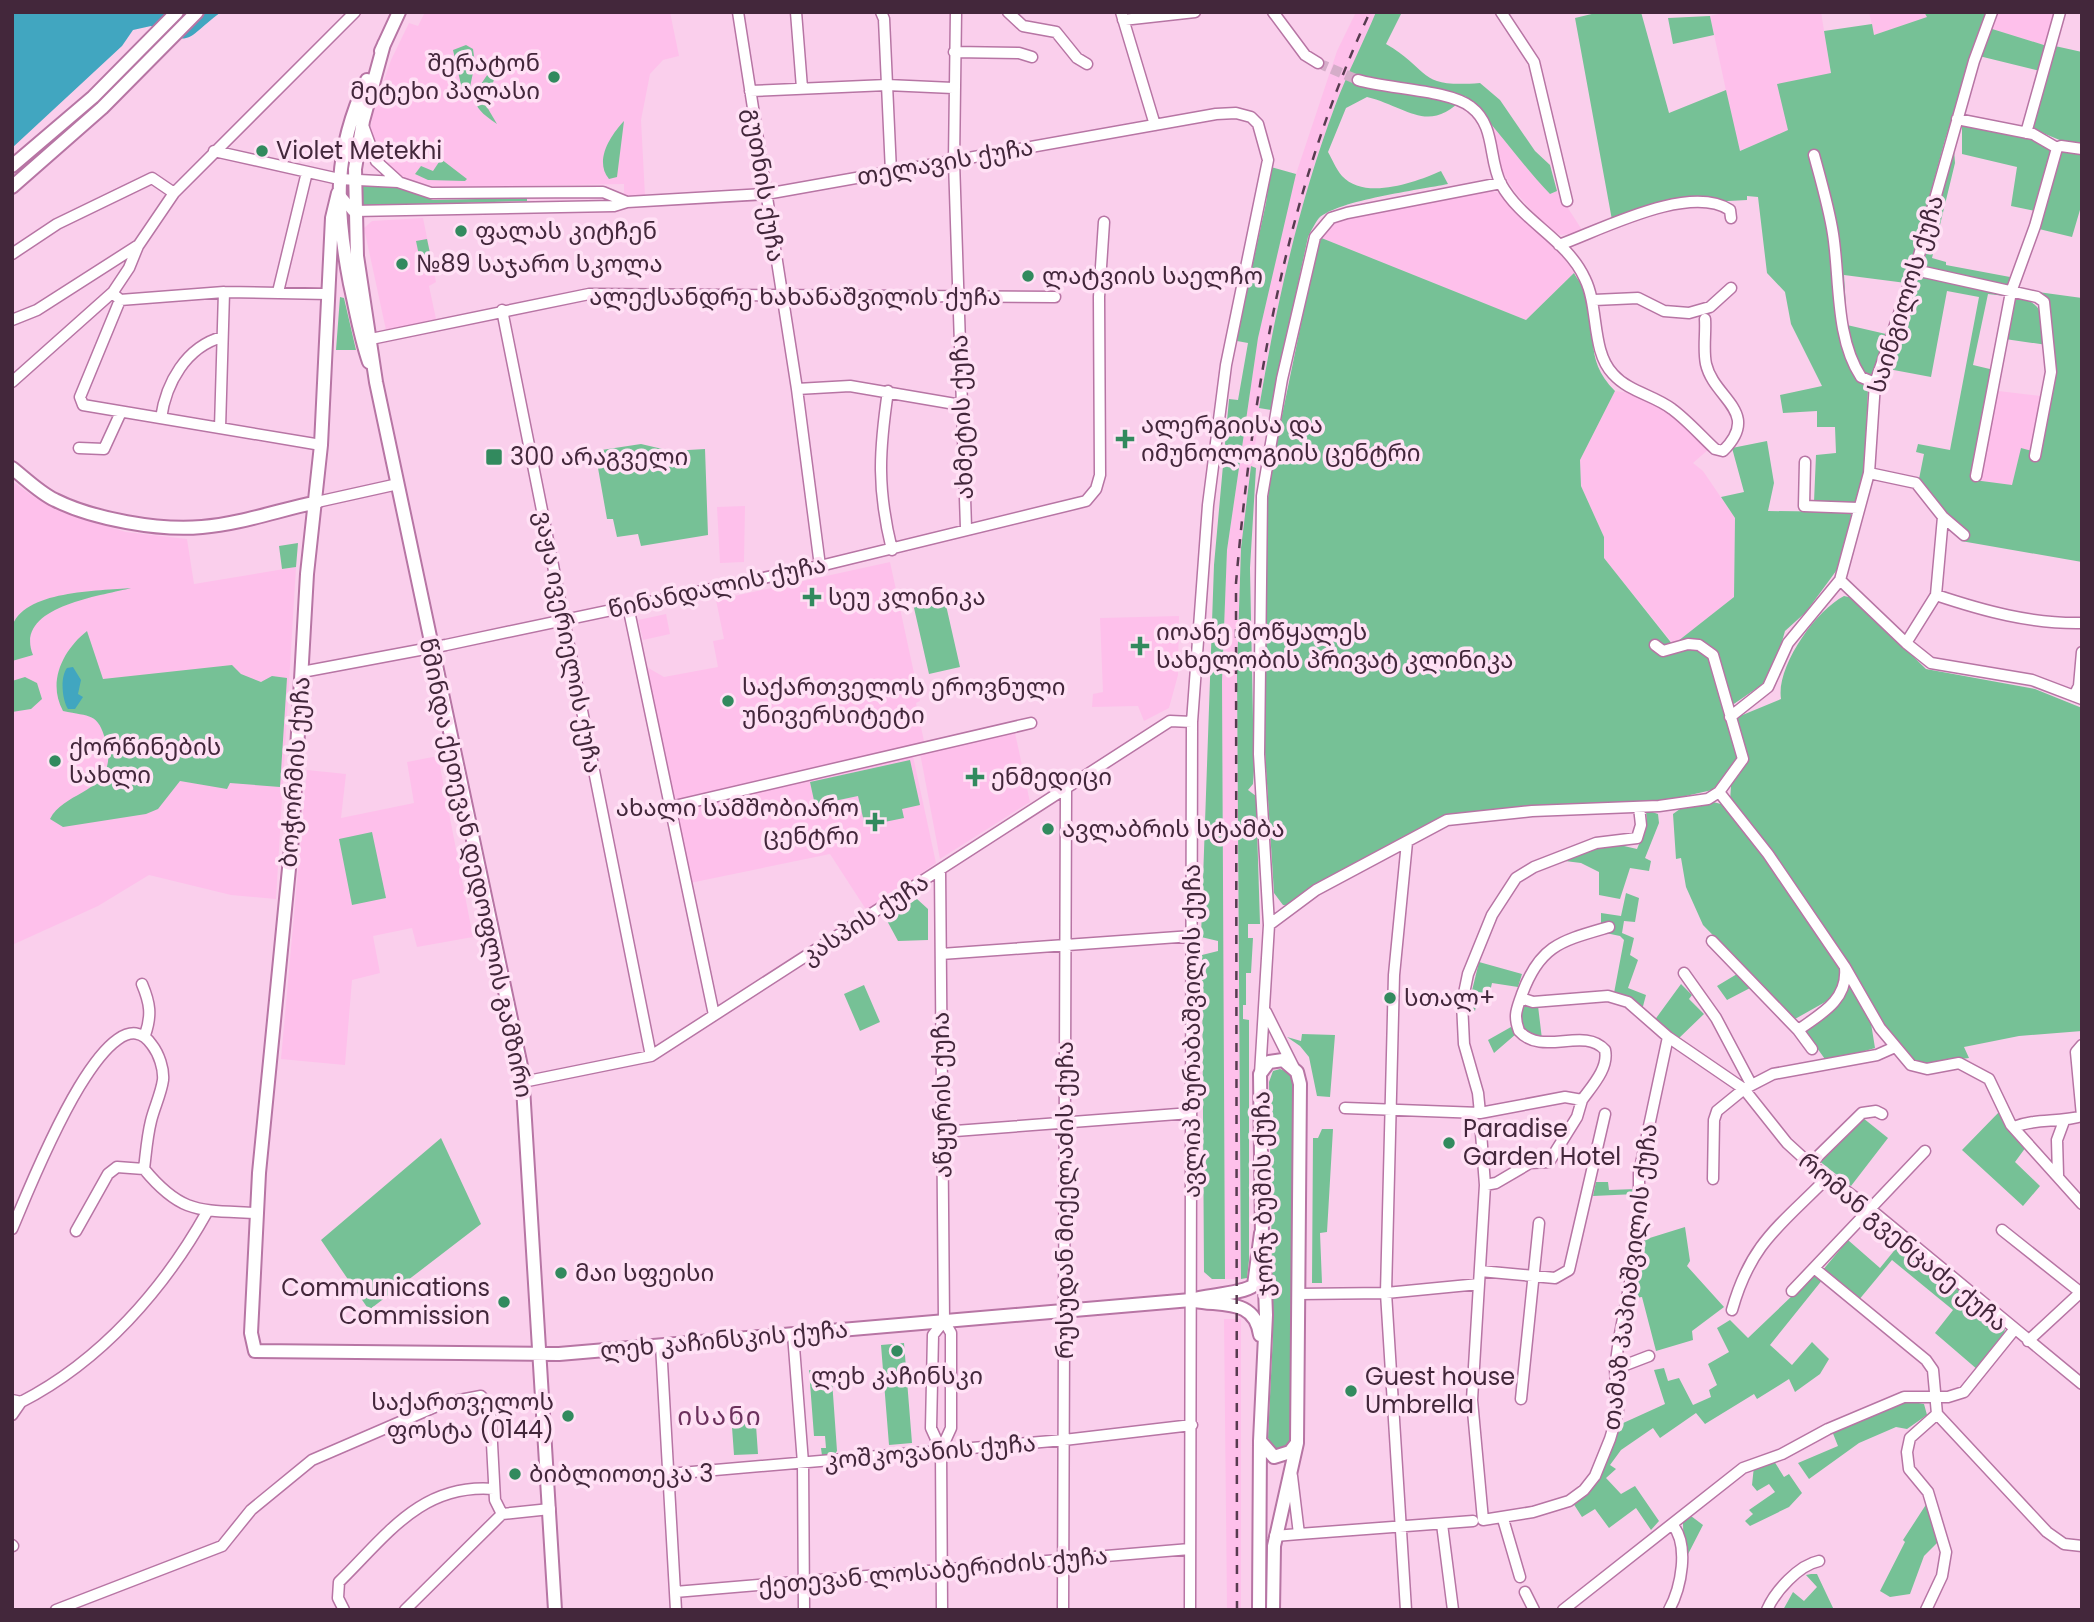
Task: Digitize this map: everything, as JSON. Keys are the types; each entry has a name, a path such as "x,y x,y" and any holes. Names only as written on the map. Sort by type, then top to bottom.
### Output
{"main road":[{"path":"12,166 93,97 177,12"},
{"path":"12,187 102,108 197,12"},
{"name":"წმინდა ქეთევან დედოფლის გამზირი","path":"376,382 362,341 341,239 338,193 352,112 399,12"},
{"name":"წმინდა ქეთევან დედოფლის გამზირი","path":"384,44 363,121 354,178 353,211 359,274 376,382 523,1082 555,1610"},
{"name":"ბოჭორმის ქუჩა","path":"255,1351 251,1333 257,1213 292,838 307,574 317,502 321,445 332,218 338,193"},
{"path":"12,468 53,499 75,509 114,519 166,526 203,527 317,502"},
{"name":"ჯორჯ ბუშის ქუჩა","path":"1259,1610 1260,1441 1266,1282 1261,1233 1260,1074 1265,1065 1275,1060 1283,1060 1293,1066 1300,1084 1297,1443 1292,1476 1275,1536 1273,1610"},
{"name":"ლეხ კაჩინსკის ქუჩა","path":"255,1351 540,1353 1191,1300 1215,1293 1239,1292 1254,1284 1261,1233"},
{"name":"ლეხ კაჩინსკის ქუჩა","path":"1191,1300 1242,1308 1252,1313 1259,1326 1262,1362"},
{"path":"1260,1441 1269,1454 1279,1457 1290,1452 1297,1443"}],"street":[{"path":"321,445 83,405 80,397 116,296 138,246 174,193 355,12"},
{"name":"გუთნის ქუჩა","path":"738,12 797,389 820,566"},
{"path":"796,12 802,53 802,88"},
{"path":"881,12 891,172"},
{"name":"ახმეტის ქუჩა","path":"956,12 954,161 966,528"},
{"path":"1008,12 1023,26 1056,32 1077,58 1087,64"},
{"path":"1155,125 1122,16 1195,12"},
{"path":"1273,12 1305,55 1318,62"},
{"path":"1502,12 1534,62 1567,201"},
{"name":"საინგილოს ქუჩა","path":"1730,717 1768,687 1788,643 1840,580 1869,473 1875,383 1914,270 1957,119 1992,12"},
{"path":"2026,133 2060,12"},
{"path":"954,52 1019,53 1032,57"},
{"path":"1358,80 1448,97 1470,106 1486,125 1501,183 1521,210 1576,263 1594,300 1602,351 1612,373 1623,383 1672,409 1715,449 1723,451 1736,434 1739,419 1706,365 1705,319"},
{"path":"750,91 887,85 953,88"},
{"name":"თელავის ქუჩა","path":"353,211 614,206 627,202 766,194 1236,113 1251,117 1258,124"},
{"path":"1957,119 2026,133 2057,148 2061,146 2082,149"},
{"path":"363,121 372,154 398,182"},
{"name":"ავლიპ ზურაბაშვილის ქუჩა","path":"1190,1610 1192,722 1208,505 1226,365 1268,160 1258,124"},
{"path":"1976,476 2011,292 2035,226 2057,148"},
{"name":"თელავის ქუჩა","path":"214,151 339,179 398,182 431,192 603,192 627,202"},
{"path":"1814,155 1834,236 1840,305 1851,352 1861,377 1875,383"},
{"path":"278,292 307,172"},
{"path":"12,254 57,224 152,178 174,193"},
{"path":"1260,1074 1269,925 1259,754 1261,504 1268,447 1315,237 1331,218 1347,213 1501,183"},
{"path":"338,193 353,211"},
{"path":"1559,245 1599,231 1628,215 1649,209 1707,202 1725,206 1732,213 1731,218"},
{"name":"წინანდალის ქუჩა","path":"302,672 431,648 820,566 892,550 966,528 1003,522 1086,501 1096,489 1101,450 1099,297 1104,222"},
{"path":"12,320 37,310 138,246"},
{"path":"1914,270 2037,298 2046,308 2051,372 2035,456"},
{"path":"1594,300 1638,298 1664,312 1689,313 1710,307 1731,288"},
{"path":"220,428 224,292"},
{"path":"12,382 116,296 224,292 329,294"},
{"name":"ალექსანდრე ხახანაშვილის ქუჩა","path":"371,339 589,294 1055,297"},
{"name":"ვაჟა ივერიელის ქუჩა","path":"502,310 651,1056"},
{"path":"160,418 164,397 178,369 206,342 222,337"},
{"path":"797,389 850,386 961,405"},
{"path":"888,391 880,450 880,493 892,550"},
{"path":"79,448 104,449 121,412"},
{"path":"1805,462 1804,506 1858,508"},
{"path":"1869,473 1916,483 1943,517 1964,535"},
{"path":"317,502 398,484"},
{"path":"1906,643 1936,595 1943,517"},
{"path":"1840,580 1931,663 2032,680 2078,698 2082,652"},
{"path":"1936,595 1992,613 2052,624 2082,623"},
{"path":"628,606 714,1016"},
{"path":"1269,925 1316,890 1457,817 1532,810 1639,807 1708,799 1719,792 1743,758 1717,662 1713,655 1699,645 1688,644 1663,651 1655,645"},
{"name":"კასპის ქუჩა","path":"523,1082 651,1056 1170,722 1192,722"},
{"path":"670,807 1031,723"},
{"name":"რუსუდან მიქელაძის ქუჩა","path":"1063,1610 1066,791"},
{"path":"1719,792 1768,854 1845,967 1880,1028 1895,1047 1911,1065 1927,1069 1959,1063 1980,1071 1989,1079 2014,1128 2082,1203"},
{"path":"1480,1113 1464,1044 1462,1003 1468,974 1492,915 1516,878 1534,867 1596,843 1637,838 1641,825 1639,807"},
{"path":"1406,1610 1386,1293 1394,975 1407,842"},
{"name":"აწყურის ქუჩა","path":"940,870 944,1321 951,1334 951,1429 941,1450"},
{"path":"1485,1185 1496,1183 1530,1163 1549,1162 1577,1117 1582,1100 1601,1073 1605,1050 1592,1041 1547,1043 1529,1040 1516,1023 1516,1005 1529,973 1541,957 1580,935 1609,927"},
{"path":"941,954 1192,936"},
{"path":"1712,941 1798,1030 1812,1049"},
{"path":"1798,1030 1837,1000 1844,988 1845,967"},
{"path":"1684,973 1716,1018 1747,1087"},
{"path":"142,984 150,1001 150,1019 145,1035"},
{"path":"1521,998 1533,1002 1616,998 1628,1002 1668,1037 1747,1087"},
{"path":"1265,1012 1293,1066"},
{"path":"12,1228 42,1154 59,1129 85,1075 121,1035 135,1031 145,1035 158,1053 163,1079 151,1122 144,1169"},
{"name":"თამაზ პაპიაშვილის ქუჩა","path":"1275,1536 1503,1519 1569,1501 1584,1490 1595,1476 1616,1424 1615,1369 1639,1236 1639,1173 1668,1037"},
{"path":"2014,1128 2031,1121 2064,1121 2082,1116 2077,1052 2082,1045"},
{"path":"1713,1179 1714,1120 1717,1111 1747,1087 1773,1074 1877,1055 1895,1047"},
{"name":"რომან გვენცაძე ქუჩა","path":"1563,1610 1743,1468 1782,1454 1828,1429 1904,1397 1935,1398 1964,1392 2014,1330 1869,1208 1810,1164 1787,1143 1747,1087"},
{"path":"1345,1108 1480,1113 1565,1097 1582,1100"},
{"path":"1810,1164 1862,1113 1876,1111 1882,1114"},
{"path":"942,1132 1191,1113"},
{"path":"1480,1271 1555,1278 1569,1270 1605,1114"},
{"path":"2058,1176 2057,1140 2064,1121"},
{"path":"1478,1521 1472,1391 1485,1185 1481,1133"},
{"path":"1792,1291 1925,1151"},
{"path":"76,1231 108,1174 117,1167 144,1169 163,1192 193,1209 207,1212 257,1213"},
{"path":"1732,1310 1741,1279 1764,1239 1828,1177"},
{"path":"12,1415 17,1401 52,1386 118,1329 162,1285 207,1212"},
{"path":"1521,1399 1539,1223"},
{"path":"2002,1230 2081,1291 2028,1341"},
{"path":"1814,1268 1926,1360 1933,1370 1937,1414 2047,1532 2064,1544 2082,1546"},
{"path":"1298,1294 1386,1293 1479,1284"},
{"name":"აწყურის ქუჩა","path":"942,1610 941,1450 931,1428 933,1335 944,1321"},
{"path":"2014,1330 2082,1384"},
{"path":"793,1334 803,1464 804,1610"},
{"path":"661,1345 676,1610"},
{"path":"1615,1369 1649,1356"},
{"path":"56,1610 222,1546 251,1510 312,1461 444,1402 481,1396 490,1406 495,1500 502,1514"},
{"path":"1926,1610 1942,1576 1946,1552 1928,1492 1909,1469 1907,1452 1910,1438 1937,1414"},
{"name":"კოშკოვანის ქუჩა","path":"669,1474 1064,1440 1192,1425"},
{"path":"1292,1476 1299,1534"},
{"path":"339,1609 339,1582 412,1510 432,1497 480,1488 494,1489"},
{"path":"405,1610 502,1514 550,1509"},
{"path":"1503,1519 1520,1577"},
{"path":"1441,1524 1453,1610"},
{"path":"1669,1610 1680,1589 1681,1542 1672,1524"},
{"name":"ქეთევან ლოსაბერიძის ქუჩა","path":"675,1592 1190,1549"},
{"path":"1767,1610 1775,1595 1806,1566 1819,1560"},
{"path":"1525,1591 1534,1610"}],"shaded area":[{"path":"425,12 670,12 679,56 663,60 650,74 641,120 645,196 624,199 624,184 440,187 409,181 380,161 370,133 373,112 391,60 409,23 418,26"},
{"path":"1356,12 1376,12 1336,103 1314,165 1295,238 1266,365 1241,548 1237,671 1241,1279 1225,1279 1222,681 1227,550 1258,338 1293,183 1337,51"},
{"path":"1727,12 1821,12 1831,73 1788,131 1739,151 1710,16"},
{"path":"1869,12 1924,12 1927,17 1874,35"},
{"path":"1996,12 2055,12 2047,46 1989,28"},
{"path":"1486,117 1550,194 1557,191 1584,233 1561,235 1550,230 1515,192 1502,171"},
{"path":"1491,190 1505,196 1562,255 1574,273 1526,320 1319,237 1330,225 1345,219 1440,196"},
{"name":"№89 საჯარო სკოლა","path":"423,218 436,282 429,286 436,319 386,330 364,228 372,221"},
{"path":"1990,390 2041,396 2030,450 2021,449 2012,486 1974,480"},
{"path":"1615,391 1636,394 1669,413 1710,448 1693,463 1703,471 1735,518 1734,597 1674,645 1604,558 1604,537 1581,486 1580,460"},
{"path":"12,481 34,497 80,518 126,532 187,539 194,584 296,567 276,899 231,895 149,875 98,906 12,945"},
{"path":"745,506 744,562 720,563 717,507"},
{"path":"890,562 920,701 916,703 925,746 819,775 913,756 936,863 867,911 830,854 690,883 645,666 664,677 718,667 713,641 724,639 716,600"},
{"path":"666,614 670,634 643,640 638,620"},
{"name":"იოანე მოწყალეს სახელობის პრივატ კლინიკა","path":"1179,616 1178,675 1169,708 1144,721 1138,706 1092,707 1093,694 1103,692 1100,618"},
{"name":"ენმედიცი","path":"1015,733 1030,802 940,859 920,753"},
{"path":"438,756 473,937 417,947 412,928 373,936 380,973 352,980 345,1065 281,1059 307,770 346,774 341,818 414,803 407,762"},
{"path":"1224,1319 1241,1319 1241,1610 1227,1610"}],"green space":[{"path":"1376,12 1402,12 1386,44 1426,76 1445,83 1480,83 1500,100 1535,151 1550,165 1557,191 1550,194 1465,96 1452,108 1429,117 1367,97 1346,108 1328,152 1342,176 1352,183 1377,188 1405,184 1441,171 1448,184 1361,201 1319,218 1308,237 1271,410 1259,408 1281,293 1310,179 1340,94"},
{"path":"1600,12 1641,12 1669,113 1726,90 1740,151 1788,130 1777,84 1831,73 1824,31 1872,24 1874,35 1927,17 1924,12 1986,12 1945,140 1906,283 1844,275 1847,325 1886,334 1868,390 1864,471 1856,504 1814,502 1816,455 1836,453 1835,427 1817,427 1817,411 1783,413 1780,395 1822,386 1791,324 1785,292 1767,273 1758,197 1747,196 1747,200 1655,205 1612,220 1575,18"},
{"path":"1710,16 1714,35 1673,44 1668,18"},
{"path":"1989,28 2047,46 2040,71 1979,56"},
{"path":"466,45 473,49 475,63 470,87 462,89 453,50"},
{"path":"2055,46 2082,52 2082,145 2062,141 2031,128"},
{"path":"492,68 494,79 487,107 497,124 480,110 475,99"},
{"path":"624,121 617,177 609,179 603,157 609,141"},
{"path":"1962,123 2040,140 2053,149 2035,211 2011,206 2017,167 1962,154"},
{"path":"1954,149 1955,163 1932,258 1946,262 1946,265 2010,277 2005,296 1988,294 1973,365 1994,370 1974,480 2012,485 2021,448 2036,452 2050,403 2051,326 2050,307 2038,292 2082,298 2082,562 1961,541 1963,528 1950,517 1919,479 1924,454 1916,452 1918,444 1950,450 1979,297 1947,291 1931,377 1883,368 1925,257"},
{"path":"2061,150 2082,154 2082,203 2072,237 2039,229"},
{"path":"441,159 467,179 428,180 415,174 421,166 433,171"},
{"path":"1271,167 1296,174 1258,338 1227,550 1222,681 1225,1279 1212,1279 1204,1272 1202,955 1218,951 1218,941 1201,937 1214,565 1229,399 1238,400 1248,343 1237,341 1237,336 1266,203"},
{"path":"388,184 433,200 527,198 527,201 363,206 359,202 360,185"},
{"path":"1319,237 1526,320 1574,273 1584,289 1589,305 1598,366 1615,391 1580,460 1581,486 1604,537 1604,558 1673,645 1734,597 1735,518 1721,497 1744,492 1732,448 1767,441 1774,483 1768,511 1852,512 1839,567 1806,612 1785,631 1777,659 1763,684 1725,710 1728,721 1781,699 1785,672 1800,641 1821,614 1844,596 1853,598 1926,669 2035,689 2082,708 2082,1031 2019,1036 1964,1047 1969,1058 1927,1063 1913,1059 1884,1027 1730,801 1731,786 1726,778 1712,790 1664,801 1533,806 1453,814 1290,906 1283,905 1274,893 1262,705 1264,532 1272,464"},
{"path":"427,239 433,267 422,270 416,241"},
{"path":"2013,295 2032,302 2037,307 2043,318 2047,345 2005,339"},
{"path":"340,297 344,298 356,350 336,350"},
{"path":"641,444 671,451 705,449 708,535 641,546 638,534 617,537 613,519 607,519 595,451"},
{"path":"1251,466 1256,468 1250,568 1254,770 1253,784 1248,790 1256,796 1260,924 1248,924 1248,938 1253,938 1251,973 1246,973 1246,1005 1243,1005 1243,1019 1249,1020 1249,1260 1247,1278 1241,1279 1237,671 1241,548"},
{"path":"298,543 296,567 282,569 279,546"},
{"path":"131,588 82,600 48,614 36,625 30,638 33,655 12,661 12,628 18,615 30,606 63,595"},
{"path":"943,592 960,667 929,674 912,599"},
{"path":"87,631 103,679 232,665 241,674 261,682 272,676 287,678 280,787 230,783 227,789 180,781 158,809 146,814 63,827 50,819 67,801 98,781 105,771 108,759 100,725 92,717 63,711 58,700 57,678 60,667 71,647"},
{"path":"25,677 37,683 42,699 31,709 12,712 12,681"},
{"path":"910,760 920,805 902,809 904,818 865,826 858,796 815,805 810,782"},
{"path":"1709,801 1721,804 1733,815 1793,898 1840,970 1842,984 1827,1001 1795,1019 1703,925 1686,887 1681,858 1676,859 1673,814 1684,806"},
{"path":"1646,810 1658,814 1659,823 1645,858 1651,861 1649,871 1630,868 1620,899 1599,895 1599,872 1581,863 1565,861 1611,843 1637,849 1647,825"},
{"path":"372,832 386,898 352,905 339,839"},
{"path":"1626,893 1639,898 1635,922 1624,921 1622,933 1634,938 1630,955 1638,960 1628,988 1646,995 1642,1010 1614,993 1624,940 1620,936 1601,932 1601,913 1621,916"},
{"path":"917,899 928,909 928,940 898,941 885,917"},
{"path":"1479,962 1522,974 1518,987 1492,983 1489,996 1479,992 1475,1011 1467,1011"},
{"path":"1737,974 1752,987 1727,1000 1717,986"},
{"path":"1681,984 1692,995 1689,999 1704,1014 1677,1040 1654,1021"},
{"path":"864,985 880,1022 860,1031 844,994"},
{"path":"1850,985 1870,1017 1875,1048 1827,1062 1805,1031 1837,1006"},
{"path":"1528,1004 1538,1006 1542,1039 1525,1033 1519,1009"},
{"path":"1511,1027 1516,1034 1494,1053 1488,1040"},
{"path":"1302,1034 1335,1035 1330,1097 1317,1096 1309,1057 1287,1037 1301,1041"},
{"path":"1280,1069 1290,1073 1292,1079 1292,1436 1288,1446 1276,1450 1268,1438 1273,1334 1269,1082 1273,1071"},
{"path":"2000,1111 2010,1131 2026,1147 2015,1162 2040,1186 2023,1206 1962,1150"},
{"path":"1863,1118 1888,1138 1851,1186 1818,1160"},
{"path":"1322,1129 1333,1129 1327,1232 1320,1233 1322,1283 1312,1283 1313,1138 1318,1138"},
{"path":"441,1138 481,1224 369,1310 321,1240"},
{"path":"1596,1182 1608,1182 1609,1190 1636,1189 1636,1194 1593,1196"},
{"path":"1685,1227 1690,1261 1687,1266 1724,1307 1692,1331 1693,1340 1656,1351 1642,1297 1635,1298 1632,1285 1640,1241"},
{"path":"1848,1240 1880,1268 1902,1241 2005,1327 2004,1338 1978,1370 1935,1333 1953,1310 1892,1260 1858,1301 1822,1271"},
{"path":"1815,1274 1823,1279 1770,1345 1792,1365 1812,1342 1829,1359 1820,1374 1795,1392 1789,1379 1757,1399 1754,1394 1705,1424 1696,1413 1660,1438 1653,1428 1621,1450 1610,1465 1616,1469 1606,1478 1621,1494 1635,1486 1659,1521 1651,1530 1636,1508 1609,1528 1595,1509 1582,1517 1573,1503 1588,1490 1614,1435 1622,1430 1621,1424 1665,1404 1654,1370 1664,1368 1668,1381 1679,1378 1693,1405 1711,1397 1709,1390 1717,1385 1708,1364 1729,1352 1717,1328 1730,1320 1748,1338"},
{"path":"904,1343 912,1443 889,1445 881,1345"},
{"path":"809,1370 828,1374 832,1380 837,1451 834,1455 822,1456 821,1448 826,1448 825,1436 814,1436"},
{"path":"1908,1401 1924,1404 1927,1415 1907,1429 1896,1427 1859,1443 1809,1479 1798,1463 1838,1446 1832,1431"},
{"path":"755,1411 758,1454 734,1455 731,1413"},
{"path":"1774,1461 1784,1477 1789,1474 1802,1493 1789,1507 1750,1526 1745,1521 1753,1514 1749,1510 1775,1492 1769,1484 1757,1491 1752,1485 1754,1466"},
{"path":"1929,1500 1941,1539 1924,1556 1910,1594 1890,1597 1880,1591 1905,1542 1903,1540"},
{"path":"1687,1513 1703,1525 1684,1562 1683,1523"},
{"path":"1817,1574 1834,1610 1783,1610 1793,1592 1804,1601 1817,1587 1806,1575"}],"water":[{"path":"12,12 221,12 194,34 182,39 151,26 133,30 122,46 12,148"},
{"path":"73,667 81,680 78,694 83,697 75,709 68,709 64,700 63,683 67,668"}],"tunnel":[{"path":"1318,63 1358,80"}],"railway":[{"path":"1237,1610 1236,583 1252,436 1278,291 1316,149 1370,12"}],"place":[{"name":"შერატონ მეტეხი პალასი","path":"554,77"},
{"name":"Violet Metekhi","path":"262,151"},
{"name":"ფალას კიტჩენ","path":"461,231"},
{"name":"№89 საჯარო სკოლა","path":"402,264"},
{"name":"ლატვიის საელჩო","path":"1028,276"},
{"name":"ალერგიისა და იმუნოლოგიის ცენტრი","path":"1125,439"},
{"name":"300 არაგველი","path":"494,457"},
{"name":"სეუ კლინიკა","path":"812,597"},
{"name":"იოანე მოწყალეს სახელობის პრივატ კლინიკა","path":"1140,646"},
{"name":"საქართველოს ეროვნული უნივერსიტეტი","path":"728,701"},
{"name":"ქორწინების სახლი","path":"55,761"},
{"name":"ენმედიცი","path":"975,777"},
{"name":"ახალი სამშობიარო ცენტრი","path":"875,822"},
{"name":"ავლაბრის სტამბა","path":"1048,829"},
{"name":"სთალ+","path":"1390,998"},
{"name":"Paradise Garden Hotel","path":"1449,1143"},
{"name":"მაი სფეისი","path":"561,1273"},
{"name":"Communications Commission","path":"504,1302"},
{"name":"ლეხ კაჩინსკი","path":"897,1351"},
{"name":"Guest house Umbrella","path":"1351,1391"},
{"name":"საქართველოს ფოსტა (0144)","path":"568,1416"},
{"name":"ბიბლიოთეკა 3","path":"515,1474"}],"district":[{"name":"ისანი","path":"720,1416"}]}
